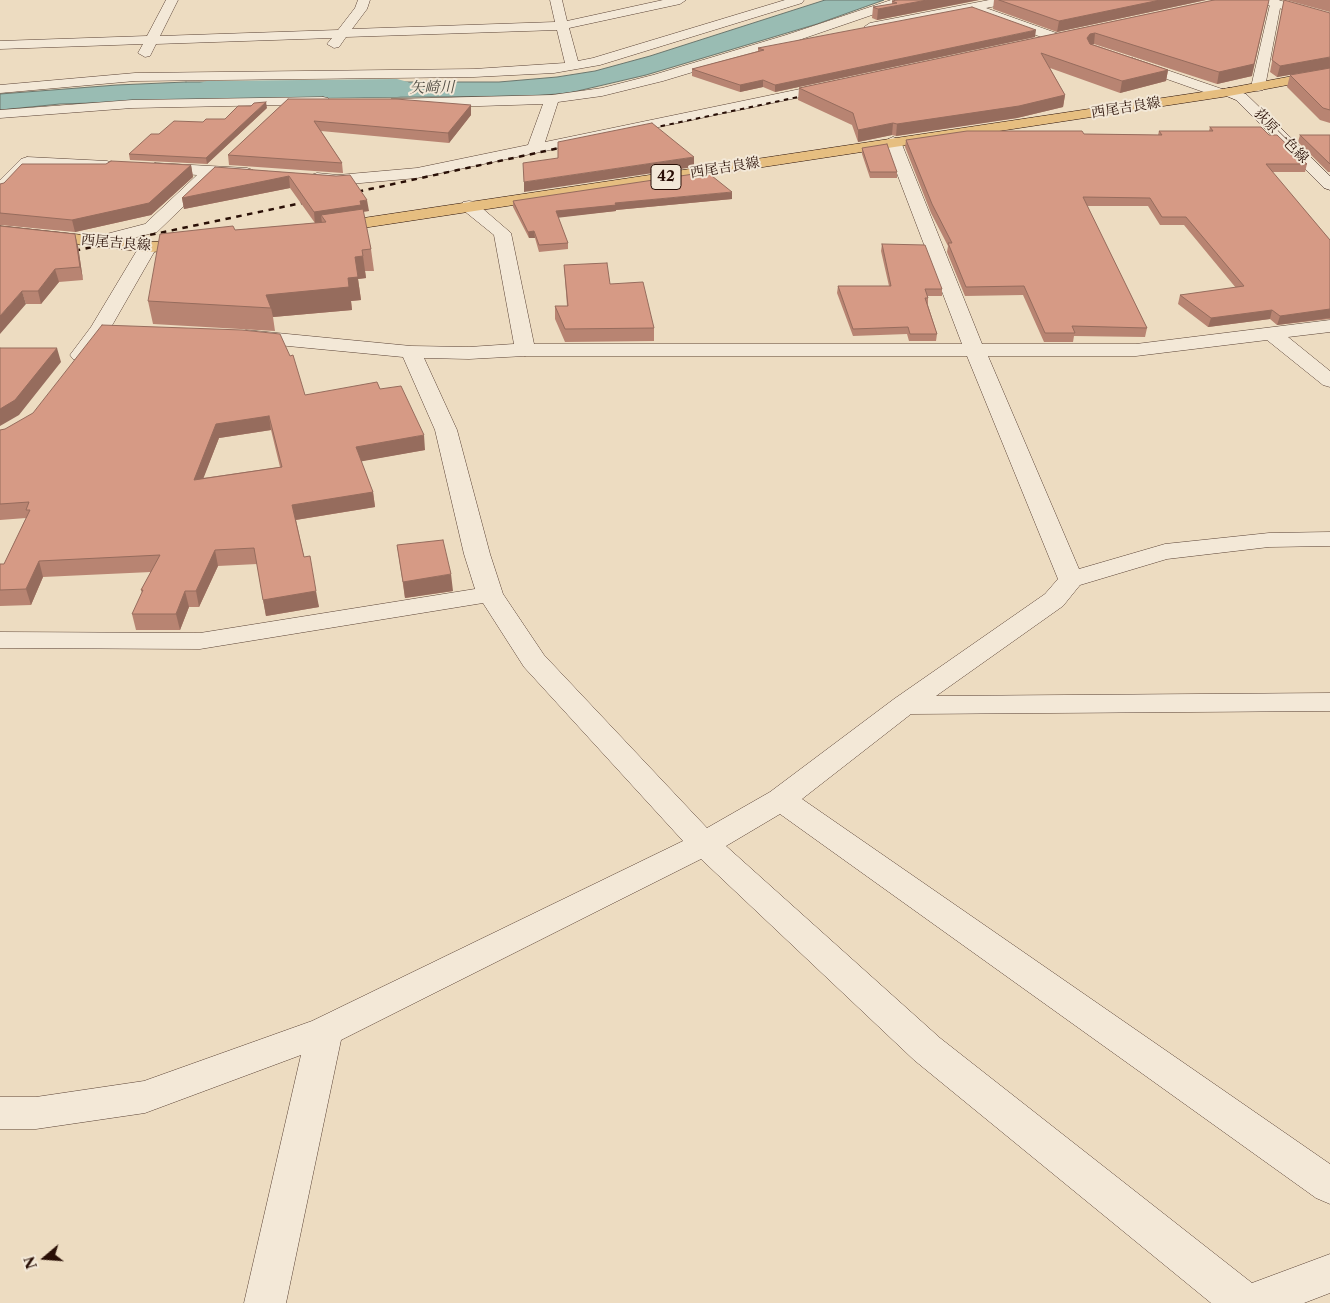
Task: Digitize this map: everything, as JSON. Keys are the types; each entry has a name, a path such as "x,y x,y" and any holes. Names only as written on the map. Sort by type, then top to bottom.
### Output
{"main road":[{"name":"西尾吉良線","path":"318,230 1224,93 1330,73"},
{"name":"西尾吉良線","path":"0,231 148,247 214,243"}],"street":[{"path":"135,77 151,40 172,0"},
{"path":"266,120 289,99 309,76 361,9 364,0"},
{"path":"556,0 572,66"},
{"path":"0,46 561,26 680,0"},
{"path":"0,89 135,77 474,74 540,71 594,62 798,0"},
{"path":"381,102 480,102 552,99 602,92 790,38 903,0"},
{"path":"952,0 1062,37 1028,44"},
{"path":"790,38 828,35 1008,0"},
{"path":"1258,87 1270,2 1330,18"},
{"path":"751,3 766,10"},
{"name":"荻原一色線","path":"1119,58 1241,97 1329,183"},
{"path":"298,177 338,180 399,176 534,150 844,84"},
{"path":"0,114 132,104 289,99 334,102"},
{"path":"534,150 552,99"},
{"path":"893,142 974,348 1071,580"},
{"path":"97,242 151,228 225,158"},
{"path":"0,190 27,162 123,167"},
{"path":"142,168 259,174"},
{"path":"469,206 502,233 525,350"},
{"path":"70,368 110,330 123,287 148,247"},
{"path":"226,335 411,352 469,353 525,350 974,348 1136,350 1273,335 1330,326"},
{"path":"1273,335 1330,382"},
{"path":"411,352 446,430 477,554 490,594 534,661 704,844 927,1049 1244,1303"},
{"path":"0,1113 36,1113 145,1097 325,1031 704,844 781,799 904,705 1054,600 1071,580 1165,552 1269,540 1330,539"},
{"path":"0,640 200,641 490,594"},
{"path":"904,705 1330,702"},
{"path":"781,799 1330,1186"},
{"path":"265,1303 325,1031"},
{"path":"1252,1303 1330,1273"}],"water":[{"path":"825,0 884,0 817,24 646,75 569,93 533,96 308,98 322,82 499,82 557,77 595,71 650,56"},
{"path":"186,82 296,82 280,97 60,104 0,110 0,94"}],"building":[{"path":"927,0 878,9 873,7 897,3 892,1"},
{"path":"999,0 1160,0 1059,21"},
{"path":"1214,0 1269,0 1254,64 1219,72 1095,33 1090,34 1087,38 1090,44 1168,70 1122,81 1041,53 1065,95 1019,106 897,124 893,123 858,130 853,113 799,88"},
{"path":"1284,0 1330,13 1330,57 1280,66 1272,60"},
{"path":"972,7 1036,30 775,85 763,80 740,85 692,69 764,50 758,48"},
{"path":"1330,68 1330,110 1323,108 1290,75"},
{"path":"288,99 396,99 471,105 448,133 314,121 342,163 228,155"},
{"path":"266,102 206,158 129,154 151,134 159,134 174,121 203,122 206,119 225,119 238,106 251,106 254,103"},
{"path":"652,123 694,157 524,182 523,163 558,158 558,142"},
{"path":"1210,127 1261,127 1269,135 1277,135 1307,164 1266,164 1330,240 1330,309 1280,316 1272,310 1211,318 1180,295 1244,286 1186,217 1162,217 1150,198 1083,197 1147,328 1072,326 1075,333 1045,333 1024,286 966,287 948,243 952,243 932,204 906,140 967,131 1082,131 1084,134 1162,135 1159,131 1213,131"},
{"path":"1300,135 1330,135 1330,164"},
{"path":"887,144 897,172 870,172 862,148"},
{"path":"111,161 191,165 149,203 72,220 0,213 0,184 4,183 22,164 106,164"},
{"path":"215,167 336,176 350,175 367,200 360,201 361,205 314,212 289,176 182,198"},
{"path":"707,172 732,192 615,203 616,205 556,211 568,243 539,245 534,231 528,232 513,201"},
{"path":"363,209 371,249 362,250 363,256 355,257 358,277 348,278 349,287 266,295 271,308 148,301 160,234 233,226 235,230 326,222 321,215"},
{"path":"0,226 75,234 80,267 55,269 38,291 22,291 0,316"},
{"path":"882,244 925,245 942,289 925,289 928,298 925,298 937,334 910,334 908,327 853,329 838,286 891,286"},
{"path":"607,263 610,284 643,282 654,328 565,329 555,306 568,306 564,265"},
{"path":"102,325 242,330 280,334 290,356 293,355 305,395 377,382 380,389 401,386 424,435 356,447 373,492 292,505 304,557 310,556 316,591 263,600 254,548 215,550 196,591 185,591 176,614 132,614 143,590 141,590 160,555 39,561 26,589 0,590 0,564 4,564 30,510 26,510 29,502 0,504 0,430 33,413","holes":["269,416 282,467 194,480 216,424"]},
{"path":"0,348 57,348 15,400 0,409"},
{"path":"443,540 451,574 403,582 397,545"}],"waterway":[{"name":"矢崎川","path":"207,90 397,88"}],"railway":[{"path":"643,130 812,94"},
{"path":"558,148 572,145"},
{"path":"347,194 564,147"},
{"path":"64,253 316,200"}]}
